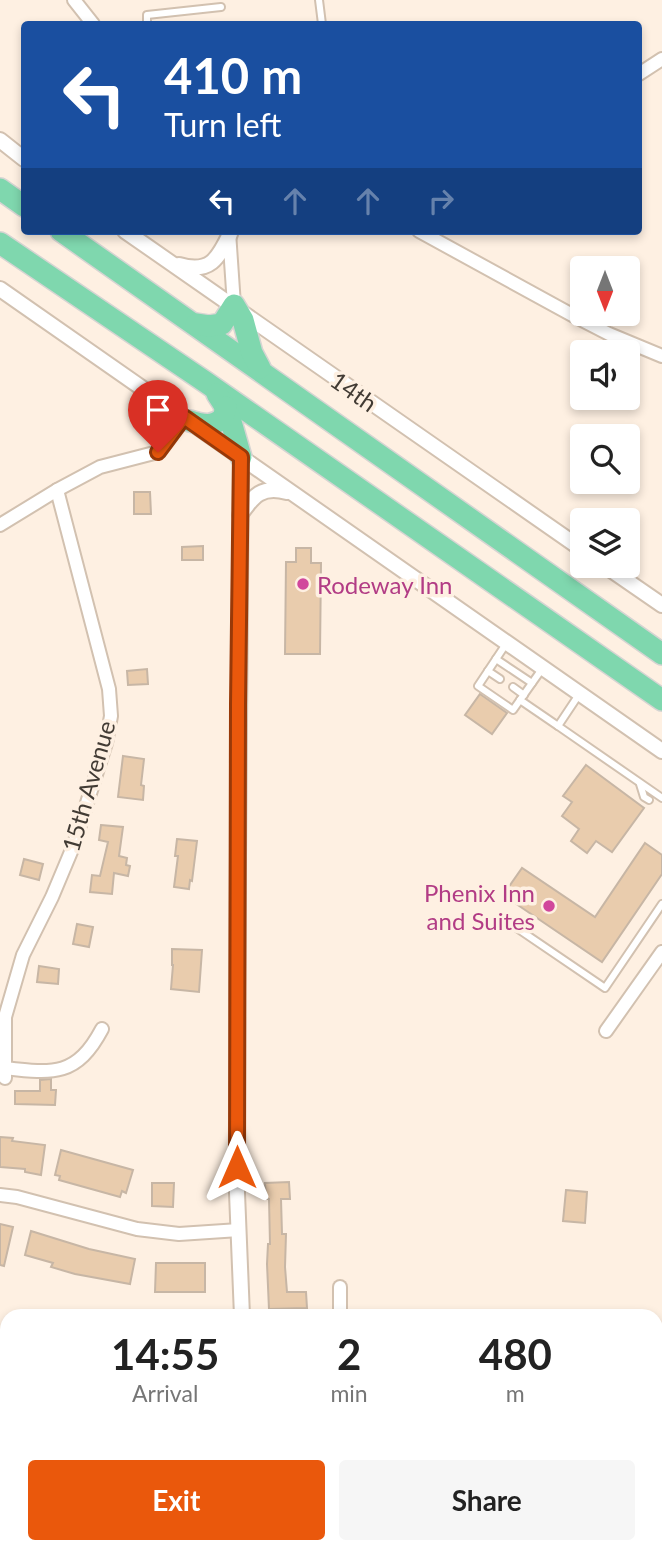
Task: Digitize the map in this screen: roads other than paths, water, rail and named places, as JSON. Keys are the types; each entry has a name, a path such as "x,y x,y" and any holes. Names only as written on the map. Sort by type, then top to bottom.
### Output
{"highway":[{"path":"0,189 21,204"},
{"path":"67,235 662,654"},
{"path":"0,243 213,387 662,701"},
{"path":"194,323 209,326 222,324 234,305 243,320 253,357 262,371"},
{"path":"213,387 226,407 241,457"},
{"path":"187,419 201,425 215,424 223,418 226,407"},
{"path":"241,457 254,432 262,430 281,435"}],"street":[{"path":"74,0 91,21"},
{"path":"642,72 662,59"},
{"path":"0,140 21,157"},
{"name":"14th","path":"131,235 570,541"},
{"path":"172,263 195,268 212,263 220,255 229,235"},
{"path":"230,235 234,305"},
{"path":"426,235 609,334 662,356"},
{"path":"0,289 662,751"},
{"path":"0,525 100,467 158,452 187,419"},
{"path":"241,457 237,1179 242,1309"},
{"path":"240,515 252,499 263,492 275,489 294,494"},
{"name":"15th Avenue","path":"57,490 102,656 111,716 106,744 73,846 52,897 23,955 5,1017 5,1073 41,1072 78,1061 88,1053 102,1029"},
{"path":"623,578 662,605"},
{"path":"606,1031 662,952"},
{"path":"0,1195 17,1197 137,1229 179,1234 239,1230"},
{"path":"340,1287 340,1309"}],"lane":[{"path":"319,0 322,21"},
{"path":"147,21 147,15 221,7"},
{"path":"507,642 478,686 513,710 543,668"},
{"path":"496,659 532,683"},
{"path":"488,671 500,679"},
{"path":"513,687 558,726 662,798"},
{"path":"558,726 580,693"},
{"path":"639,782 649,800"},
{"path":"502,918 605,988 662,904"}],"place":[{"name":"Rodeway Inn","path":"303,584"},
{"name":"Phenix Inn and Suites","path":"549,906"}]}
